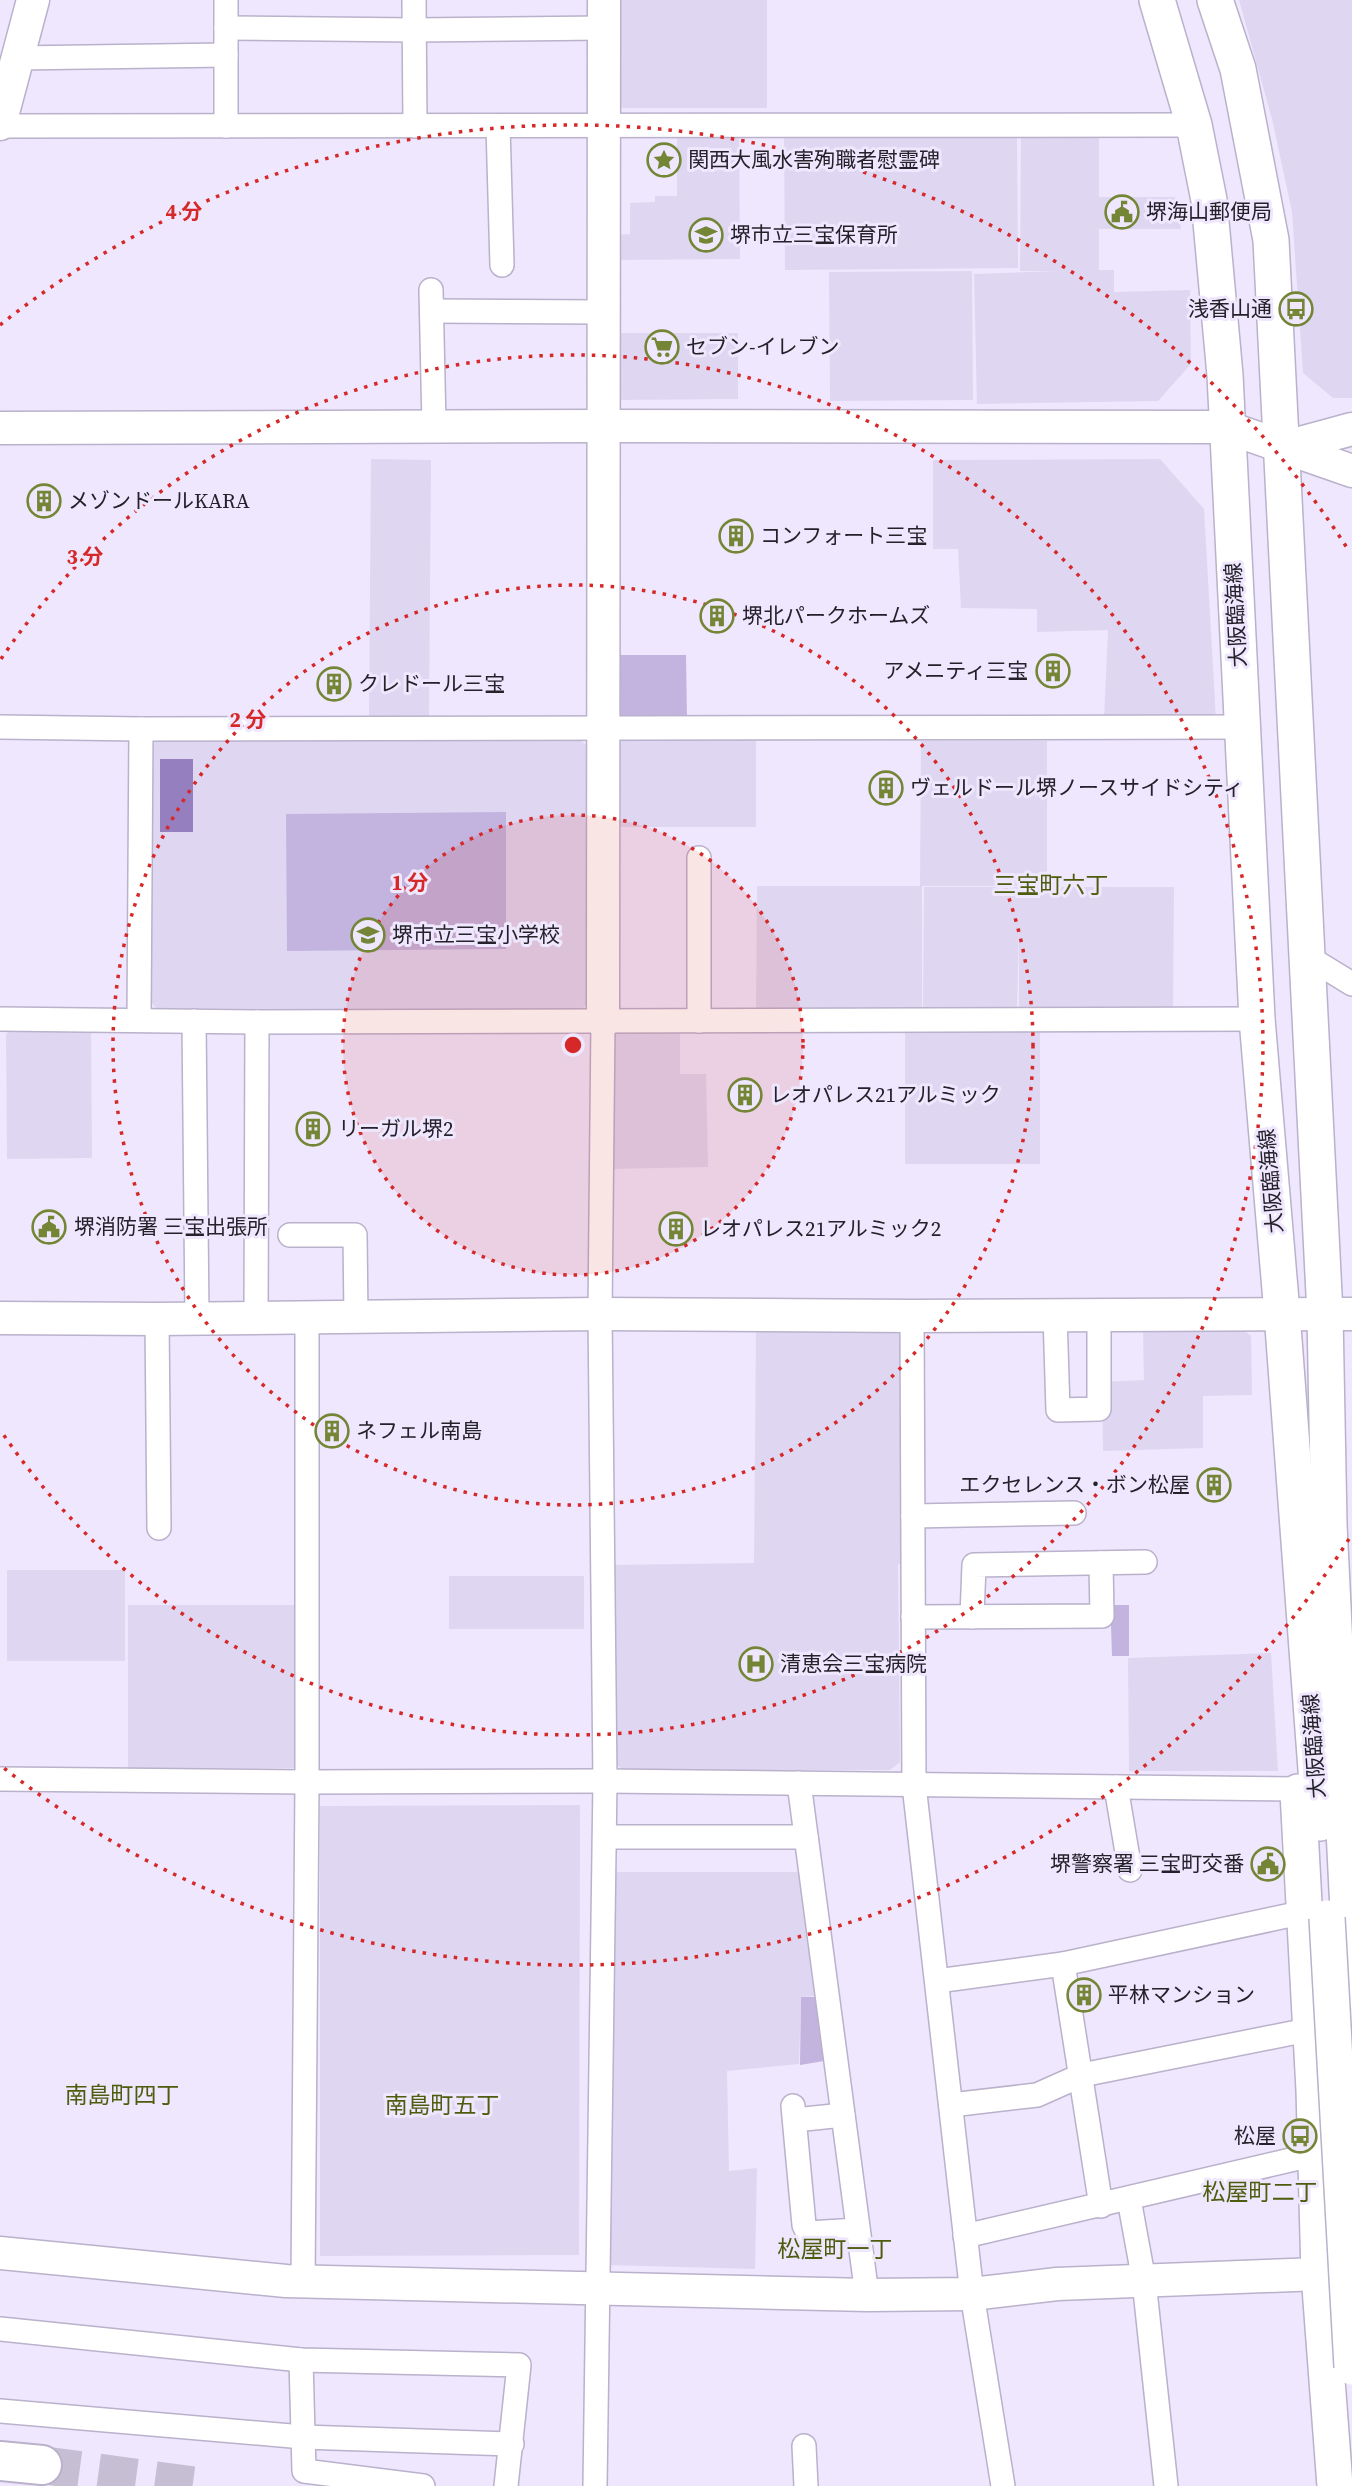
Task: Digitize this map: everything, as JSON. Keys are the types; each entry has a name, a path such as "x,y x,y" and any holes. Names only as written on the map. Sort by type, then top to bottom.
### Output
{"highway":[{"path":"0,2461 42,2465"}],"main road":[{"name":"大阪臨海線","path":"1157,0 1194,125 1209,200 1225,375 1257,1019 1282,1313 1326,1916 1352,2367"},
{"name":"大阪臨海線","path":"1215,0 1238,69 1271,240 1308,957 1339,1314 1329,1525 1326,1916 1352,1992"},
{"path":"1282,1313 1278,1497 1298,1789 1326,1916 1311,2030 1315,2154 1326,2273 1335,2486"},
{"path":"1339,1314 1352,1612"}],"street":[{"path":"33,0 0,125 1194,125"},
{"path":"226,0 226,126"},
{"path":"414,0 415,126"},
{"path":"226,28 414,30 604,14 603,1022 600,1314 605,1781 596,2486"},
{"path":"16,58 226,55"},
{"path":"498,126 502,265"},
{"path":"434,426 431,301 604,312"},
{"path":"0,428 1226,427 1352,471"},
{"path":"1282,448 1352,429"},
{"path":"0,727 1241,727"},
{"path":"139,1019 141,729"},
{"path":"699,858 699,1021"},
{"path":"1308,957 1352,984"},
{"path":"0,1019 603,1022 1257,1019"},
{"path":"194,1021 197,1318"},
{"path":"256,1318 257,1022"},
{"path":"290,1236 355,1235 356,1317"},
{"path":"0,1318 600,1314 1339,1314"},
{"path":"1055,1315 1058,1410 1099,1409 1099,1315"},
{"path":"912,1316 914,1785 972,2294 1003,2486"},
{"path":"303,2282 307,1317"},
{"path":"157,1319 168,1440 159,1528"},
{"path":"913,1516 1074,1513"},
{"path":"972,1617 974,1565 1145,1562"},
{"path":"913,1617 1102,1616 1101,1563"},
{"path":"0,1779 605,1781 1298,1789"},
{"path":"799,1783 867,2295"},
{"path":"1116,1787 1130,1870"},
{"path":"604,1837 806,1837"},
{"path":"937,1981 1063,1964 1326,1916"},
{"path":"1063,1964 1101,2206"},
{"path":"951,2105 1037,2095 1082,2075 1352,2021"},
{"path":"843,2115 794,2113 804,2225 808,2233 858,2230"},
{"path":"965,2236 1315,2154"},
{"path":"1129,2199 1144,2281 1167,2486"},
{"path":"0,2253 303,2282 867,2295 972,2294 1057,2284 1326,2273 1319,2486"},
{"path":"0,2329 301,2360 519,2365 506,2486"},
{"path":"301,2360 304,2471 423,2486"},
{"path":"0,2411 303,2437 512,2444"},
{"path":"804,2446 806,2486"}],"shaded area":[{"path":"615,0 767,0 767,108 622,108 615,99"},
{"path":"1239,0 1352,0 1352,398 1333,398 1303,373 1292,212 1272,119"},
{"path":"677,132 739,132 740,259 615,260 615,235 630,234 630,203 655,202 655,196 677,196"},
{"path":"1017,132 1018,268 785,270 784,135"},
{"path":"1021,134 1099,135 1099,197 1175,197 1181,229 1099,229 1099,270 1114,270 1114,292 1190,290 1191,364 1158,401 977,404 974,274 1058,271 1020,271"},
{"path":"972,271 973,400 830,401 829,272"},
{"path":"616,333 738,333 738,399 616,400"},
{"path":"371,459 431,460 429,720 369,719"},
{"path":"1160,459 1204,509 1216,720 1104,719 1108,630 1037,632 1037,609 961,608 958,549 933,549 933,460"},
{"path":"613,655 686,655 687,721 620,721 613,715"},
{"name":"堺市立三宝小学校","path":"156,739 579,739 588,747 587,1004 579,1012 156,1008 150,1001 149,746"},
{"path":"756,740 756,827 613,827 613,747 620,741"},
{"path":"921,741 1047,741 1047,886 922,886 922,1009 756,1009 757,886 920,886"},
{"path":"160,759 193,759 193,832 160,832"},
{"path":"506,812 506,949 287,951 286,814"},
{"path":"924,887 1174,887 1173,1009 1019,1009 1019,926 1017,1010 923,1009"},
{"path":"17,1026 91,1026 92,1158 7,1159 6,1034"},
{"path":"680,1029 680,1074 706,1074 708,1167 609,1169 607,1036 616,1030"},
{"path":"905,1031 1040,1031 1040,1164 905,1164"},
{"path":"1239,1327 1251,1336 1252,1395 1203,1396 1203,1448 1103,1451 1102,1382 1144,1380 1143,1330"},
{"name":"清恵会三宝病院","path":"756,1329 894,1329 902,1338 901,1564 898,1564 900,1762 890,1770 625,1770 614,1764 612,1565 754,1563"},
{"path":"7,1570 125,1570 125,1661 7,1661"},
{"path":"449,1576 584,1576 584,1629 449,1629"},
{"path":"128,1605 294,1605 294,1768 128,1769"},
{"path":"1106,1605 1129,1605 1129,1656 1112,1656 1111,1625 1106,1624"},
{"path":"1271,1653 1278,1771 1129,1771 1128,1658"},
{"path":"580,1805 579,2255 320,2256 320,1806"},
{"path":"610,1872 800,1872 816,1996 801,1997 799,2064 727,2071 729,2171 757,2168 755,2269 607,2265"},
{"path":"801,1997 817,1997 824,2061 800,2065"}],"tunnel":[{"path":"42,2465 197,2486"}],"place":[{"name":"関西大風水害殉職者慰霊碑","path":"664,160"},
{"name":"堺海山郵便局","path":"1122,212"},
{"name":"堺市立三宝保育所","path":"706,235"},
{"name":"浅香山通","path":"1296,309"},
{"name":"セブン-イレブン","path":"662,347"},
{"name":"メゾンドールKARA","path":"44,501"},
{"name":"コンフォート三宝","path":"736,536"},
{"name":"堺北パークホームズ","path":"717,616"},
{"name":"アメニティ三宝","path":"1053,671"},
{"name":"クレドール三宝","path":"334,684"},
{"name":"ヴェルドール堺ノースサイドシティ","path":"886,788"},
{"name":"堺市立三宝小学校","path":"368,935"},
{"name":"レオパレス21アルミック","path":"745,1095"},
{"name":"リーガル堺2","path":"313,1129"},
{"name":"堺消防署 三宝出張所","path":"49,1227"},
{"name":"レオパレス21アルミック2","path":"676,1229"},
{"name":"ネフェル南島","path":"332,1431"},
{"name":"エクセレンス・ボン松屋","path":"1214,1485"},
{"name":"清恵会三宝病院","path":"756,1664"},
{"name":"堺警察署 三宝町交番","path":"1268,1864"},
{"name":"平林マンション","path":"1084,1995"},
{"name":"松屋","path":"1300,2136"}],"district":[{"name":"三宝町六丁","path":"1051,885"},
{"name":"南島町四丁","path":"122,2095"},
{"name":"南島町五丁","path":"442,2105"},
{"name":"松屋町二丁","path":"1260,2192"},
{"name":"松屋町一丁","path":"835,2249"}]}
